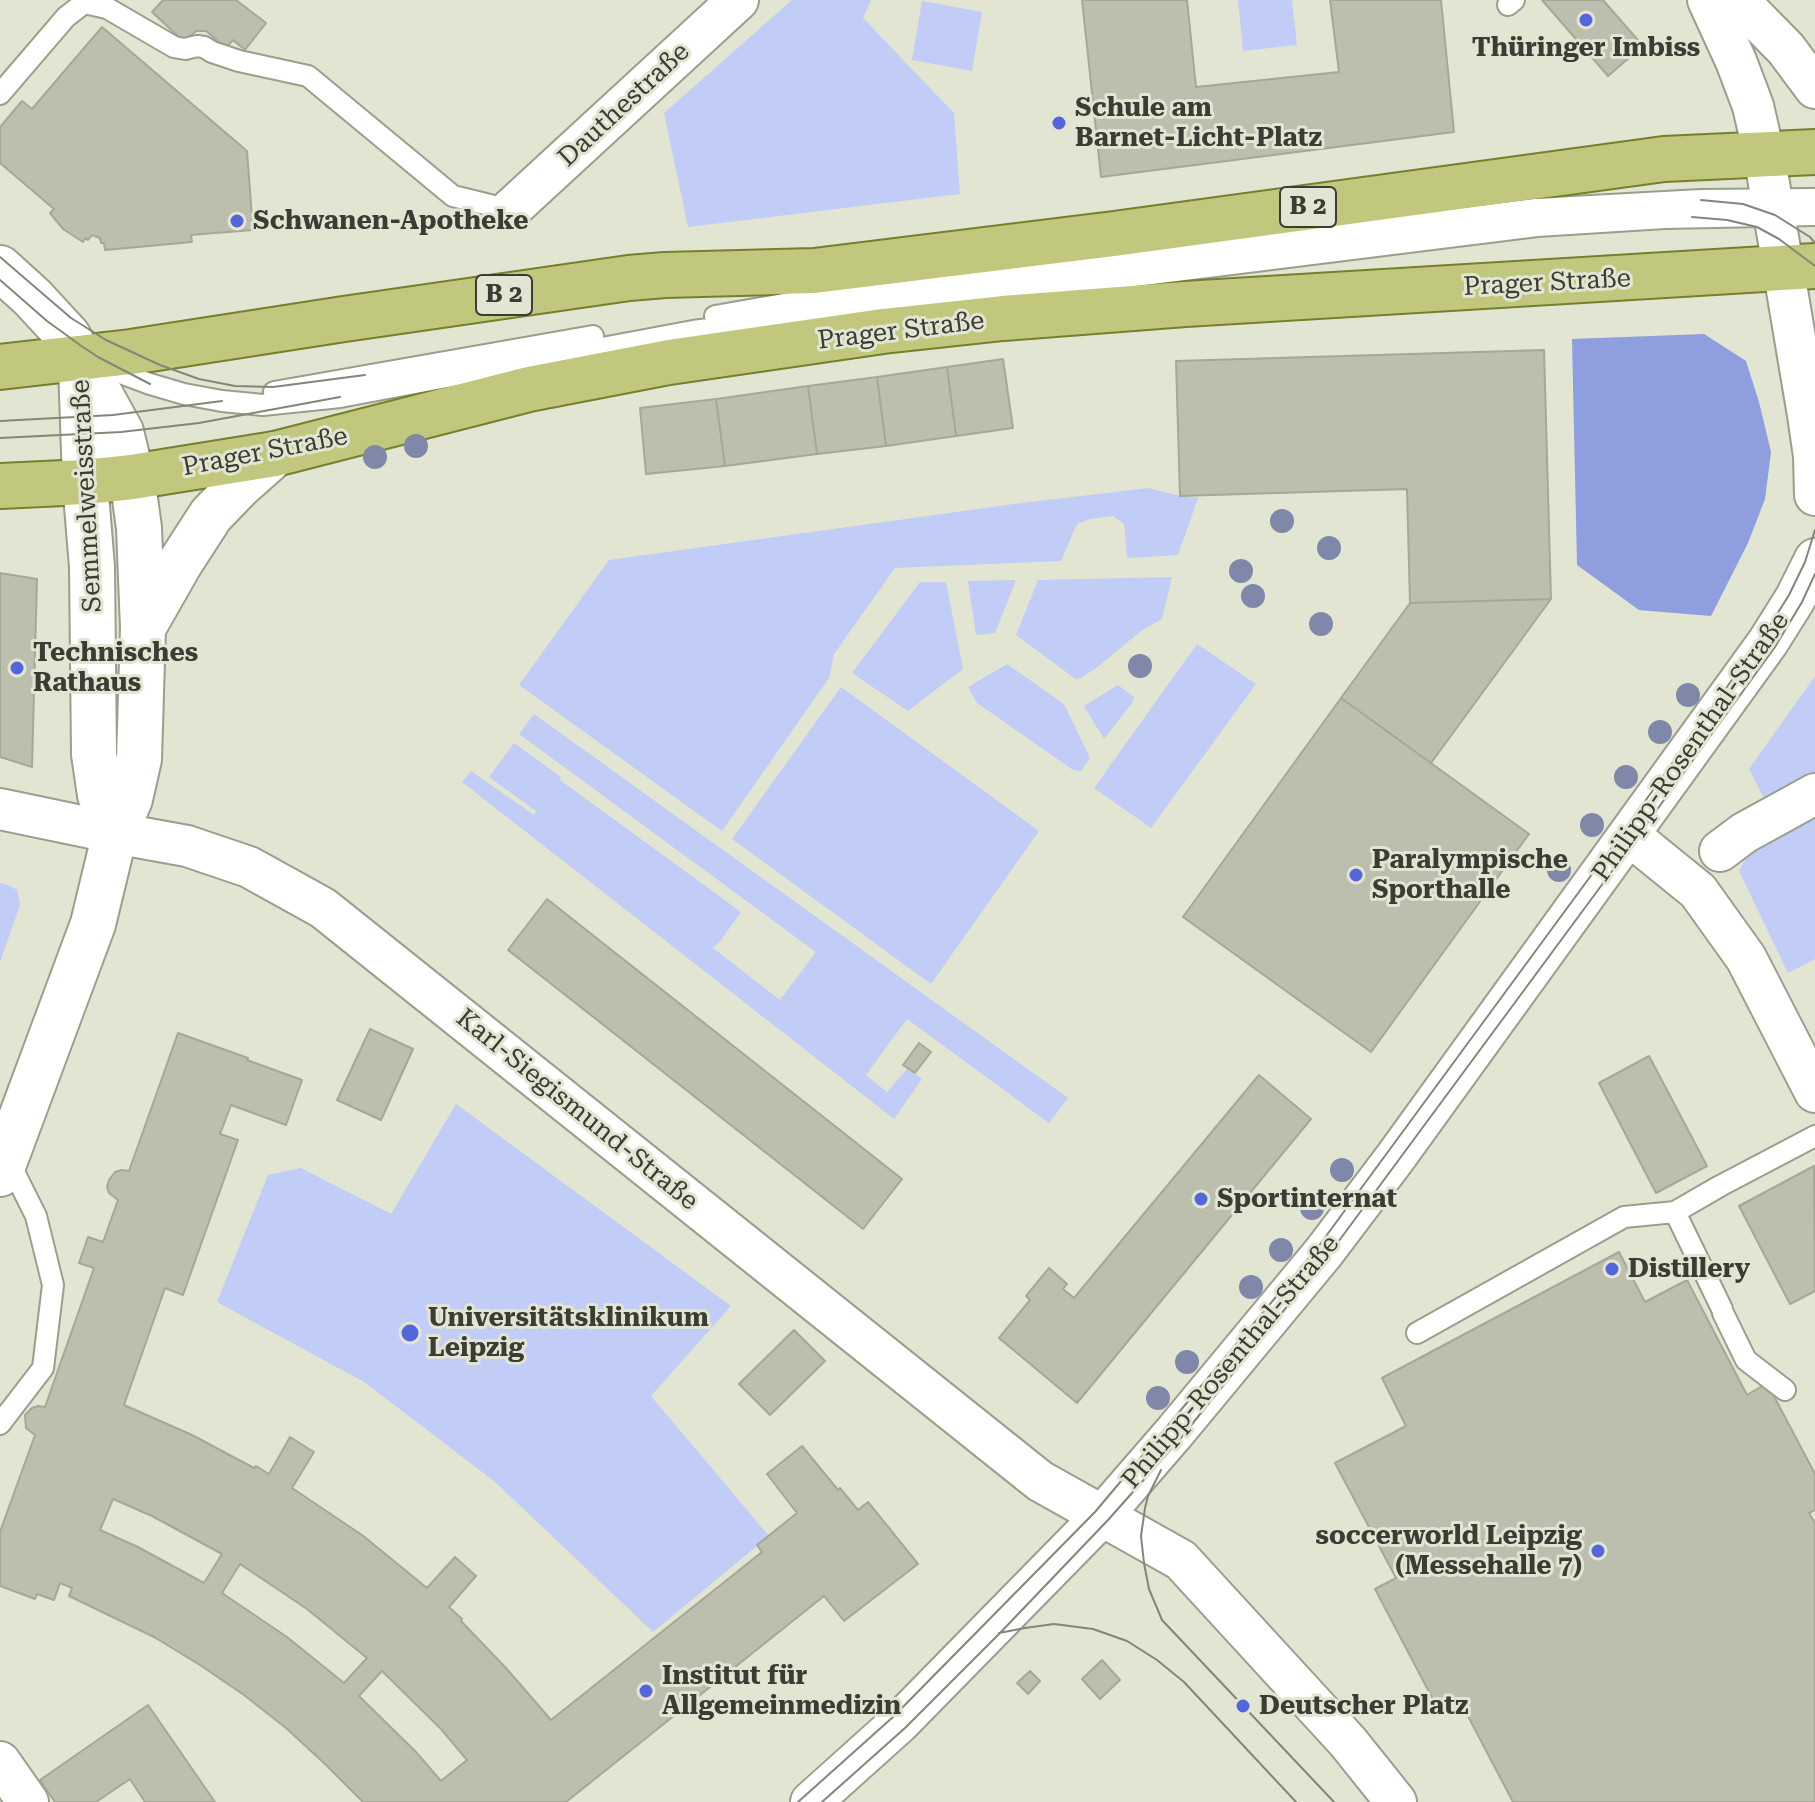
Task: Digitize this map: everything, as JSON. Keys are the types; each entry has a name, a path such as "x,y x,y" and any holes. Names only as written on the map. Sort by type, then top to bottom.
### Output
{"main road":[{"name":"B 2","path":"0,367 81,358 597,282 665,275 814,271 1114,234 1664,159 1815,152"},
{"name":"Prager Straße","path":"0,486 132,477 275,454 529,389 684,360 883,331 1200,303 1799,267"},
{"path":"0,268 55,320 81,358"},
{"name":"Semmelweisstraße","path":"3,1165 93,924 115,833 130,799 139,759 143,628 139,528 132,477 121,432 81,358"},
{"name":"Semmelweisstraße","path":"81,358 85,482 92,567 94,754 100,795 115,833"},
{"path":"143,628 211,515 275,454"}],"street":[{"name":"Dauthestraße","path":"510,210 738,0"},
{"path":"1708,0 1753,106 1774,207 1799,267 1815,495"},
{"path":"1738,0 1786,49 1815,88"},
{"name":"Philipp-Rosenthal-Straße","path":"811,1802 899,1723 1102,1516 1324,1252 1768,642 1815,559"},
{"path":"1720,851 1744,833 1815,794"},
{"name":"Karl-Siegismund-Straße","path":"0,809 187,846 249,867 323,908 1040,1481 1102,1516"},
{"path":"1629,835 1698,891 1714,913 1746,958 1815,1092"},
{"path":"1102,1516 1181,1560 1348,1742 1396,1802"},
{"path":"0,1762 28,1802"}],"lane":[{"path":"0,94 66,17 84,3 107,8 174,47 204,47 239,61 308,76 453,196 510,210"},
{"path":"81,358 184,394 263,405 340,397 693,331 1537,226 1665,218 1774,207 1815,199"},
{"path":"222,401 801,301 1536,209 1665,202 1774,207 1815,215"},
{"path":"665,275 801,301"},
{"path":"529,389 693,331"},
{"path":"1417,1333 1624,1217 1675,1212 1815,1136"},
{"path":"0,1424 43,1368 53,1285 36,1216 3,1165"},
{"path":"1675,1212 1746,1360 1785,1390"}],"shaded area":[{"path":"792,0 871,0 863,18 954,113 960,194 688,227 664,113"},
{"path":"1238,0 1292,0 1297,45 1243,51"},
{"path":"922,1 982,12 972,71 912,60"},
{"path":"1704,334 1746,361 1771,452 1765,499 1748,543 1711,616 1639,610 1577,565 1572,339"},
{"path":"1148,488 1198,498 1178,555 1127,558 1124,524 1113,516 1077,524 1061,561 895,568 834,654 829,678 722,831 519,685 609,560"},
{"path":"1172,577 1162,619 1141,631 1077,680 1016,635 1038,580"},
{"path":"1016,580 995,633 976,635 968,581"},
{"path":"920,582 946,582 963,669 908,711 852,673"},
{"path":"1197,644 1256,684 1151,828 1094,788"},
{"path":"1007,664 1064,704 1090,758 1081,771 1073,770 977,703 968,687"},
{"path":"1815,676 1815,773 1765,800 1749,769"},
{"path":"1118,685 1134,697 1104,739 1084,706"},
{"path":"841,687 1039,831 931,984 732,839"},
{"path":"534,714 1068,1098 1049,1123 907,1019 866,1075 887,1092 908,1068 922,1079 894,1119 462,782 471,771 534,815 536,811 489,777 514,743 741,912 713,948 780,1000 816,952 519,734"},
{"path":"1815,809 1815,959 1788,973 1739,871 1756,840"},
{"path":"0,883 17,890 20,905 0,962"},
{"path":"456,1104 731,1306 651,1396 769,1536 653,1632 494,1481 364,1382 217,1302 268,1175 301,1168 391,1214"}],"building":[{"path":"163,0 236,0 266,23 245,50 233,40 226,48 206,31 196,31 184,42 152,12"},
{"path":"1082,0 1187,0 1196,87 1339,72 1330,0 1441,0 1454,132 1101,177"},
{"path":"1542,0 1603,0 1643,46 1608,76"},
{"path":"102,27 247,151 253,230 191,235 192,242 105,250 100,238 92,235 83,242 63,229 50,213 54,209 0,163 0,127 22,101 32,109"},
{"path":"1544,350 1551,599 1410,603 1407,489 1180,496 1176,361"},
{"path":"1003,359 1013,428 956,436 947,367"},
{"path":"947,367 956,436 886,446 877,377"},
{"path":"877,377 886,446 817,454 808,386"},
{"path":"808,386 817,454 725,466 716,399"},
{"path":"716,399 725,466 646,474 640,408"},
{"name":"Technisches Rathaus","path":"0,573 37,579 32,767 0,757"},
{"path":"1551,599 1431,763 1341,698 1410,603"},
{"name":"Paralympische Sporthalle","path":"1341,698 1529,834 1371,1052 1183,917"},
{"path":"547,899 902,1179 863,1229 508,950"},
{"path":"370,1029 413,1049 381,1120 337,1100"},
{"path":"178,1033 302,1080 286,1125 231,1105 220,1134 238,1140 183,1295 165,1288 124,1405 269,1474 290,1437 314,1452 292,1488 362,1535 427,1588 455,1557 476,1576 449,1607 551,1720 762,1552 757,1545 797,1513 767,1474 802,1446 858,1510 868,1502 918,1564 844,1621 824,1596 566,1802 363,1802 286,1728 244,1695 154,1637 69,1596 72,1588 60,1583 54,1600 37,1594 35,1599 0,1586 0,1532 35,1435 26,1428 25,1415 32,1408 45,1407 94,1268 79,1263 88,1237 103,1242 118,1200 109,1193 109,1180 115,1172 129,1171","holes":["113,1499 222,1554 204,1583 100,1530","240,1564 307,1609 367,1658 344,1683 287,1637 222,1593","382,1671 441,1729 467,1760 441,1781 359,1696"]},
{"path":"919,1043 931,1052 915,1073 903,1065"},
{"path":"1649,1056 1707,1166 1656,1193 1599,1083"},
{"name":"Sportinternat","path":"1259,1075 1311,1119 1077,1403 999,1338 1030,1300 1026,1296 1049,1268 1067,1284 1063,1289 1074,1298"},
{"path":"1814,1166 1815,1291 1790,1304 1739,1206"},
{"name":"soccerworld Leipzig (Messehalle 7)","path":"1619,1252 1645,1302 1687,1280 1747,1395 1767,1383 1815,1474 1815,1510 1809,1513 1815,1523 1815,1802 1513,1802 1459,1699 1438,1709 1375,1589 1396,1578 1335,1463 1406,1426 1382,1378"},
{"path":"794,1330 825,1361 770,1415 739,1384"},
{"path":"1102,1660 1120,1680 1100,1699 1082,1679"},
{"path":"1030,1671 1040,1681 1028,1694 1017,1683"},
{"path":"148,1705 215,1802 145,1802 130,1779 96,1802 55,1802 40,1780"}],"tram line":[{"path":"1701,200 1743,204 1775,215 1815,243"},
{"path":"1692,217 1757,227 1815,266"},
{"path":"0,257 71,318 106,340 199,379 235,386 273,387 365,375"},
{"path":"0,280 80,345 150,384"},
{"path":"0,438 121,432 199,423 340,397"},
{"path":"0,421 113,415 222,401"},
{"path":"798,1802 893,1717 1095,1512 1318,1247 1762,638 1789,595 1805,562 1815,530"},
{"path":"822,1802 905,1728 1000,1633 1180,1439 1327,1257 1635,840 1775,647 1815,574"},
{"path":"1161,1470 1148,1496 1141,1536 1149,1589 1162,1620 1334,1802"},
{"path":"999,1633 1054,1624 1093,1629 1127,1641 1184,1682 1296,1802"}],"place":[{"name":"Thüringer Imbiss","path":"1586,20"},
{"name":"Schule am Barnet-Licht-Platz","path":"1059,123"},
{"name":"Schwanen-Apotheke","path":"237,221"},
{"name":"Technisches Rathaus","path":"17,668"},
{"name":"Paralympische Sporthalle","path":"1356,875"},
{"name":"Sportinternat","path":"1201,1199"},
{"name":"Distillery","path":"1612,1269"},
{"name":"Universitätsklinikum Leipzig","path":"410,1333"},
{"name":"soccerworld Leipzig (Messehalle 7)","path":"1598,1551"},
{"name":"Institut für Allgemeinmedizin","path":"646,1691"},
{"name":"Deutscher Platz","path":"1243,1706"}]}
